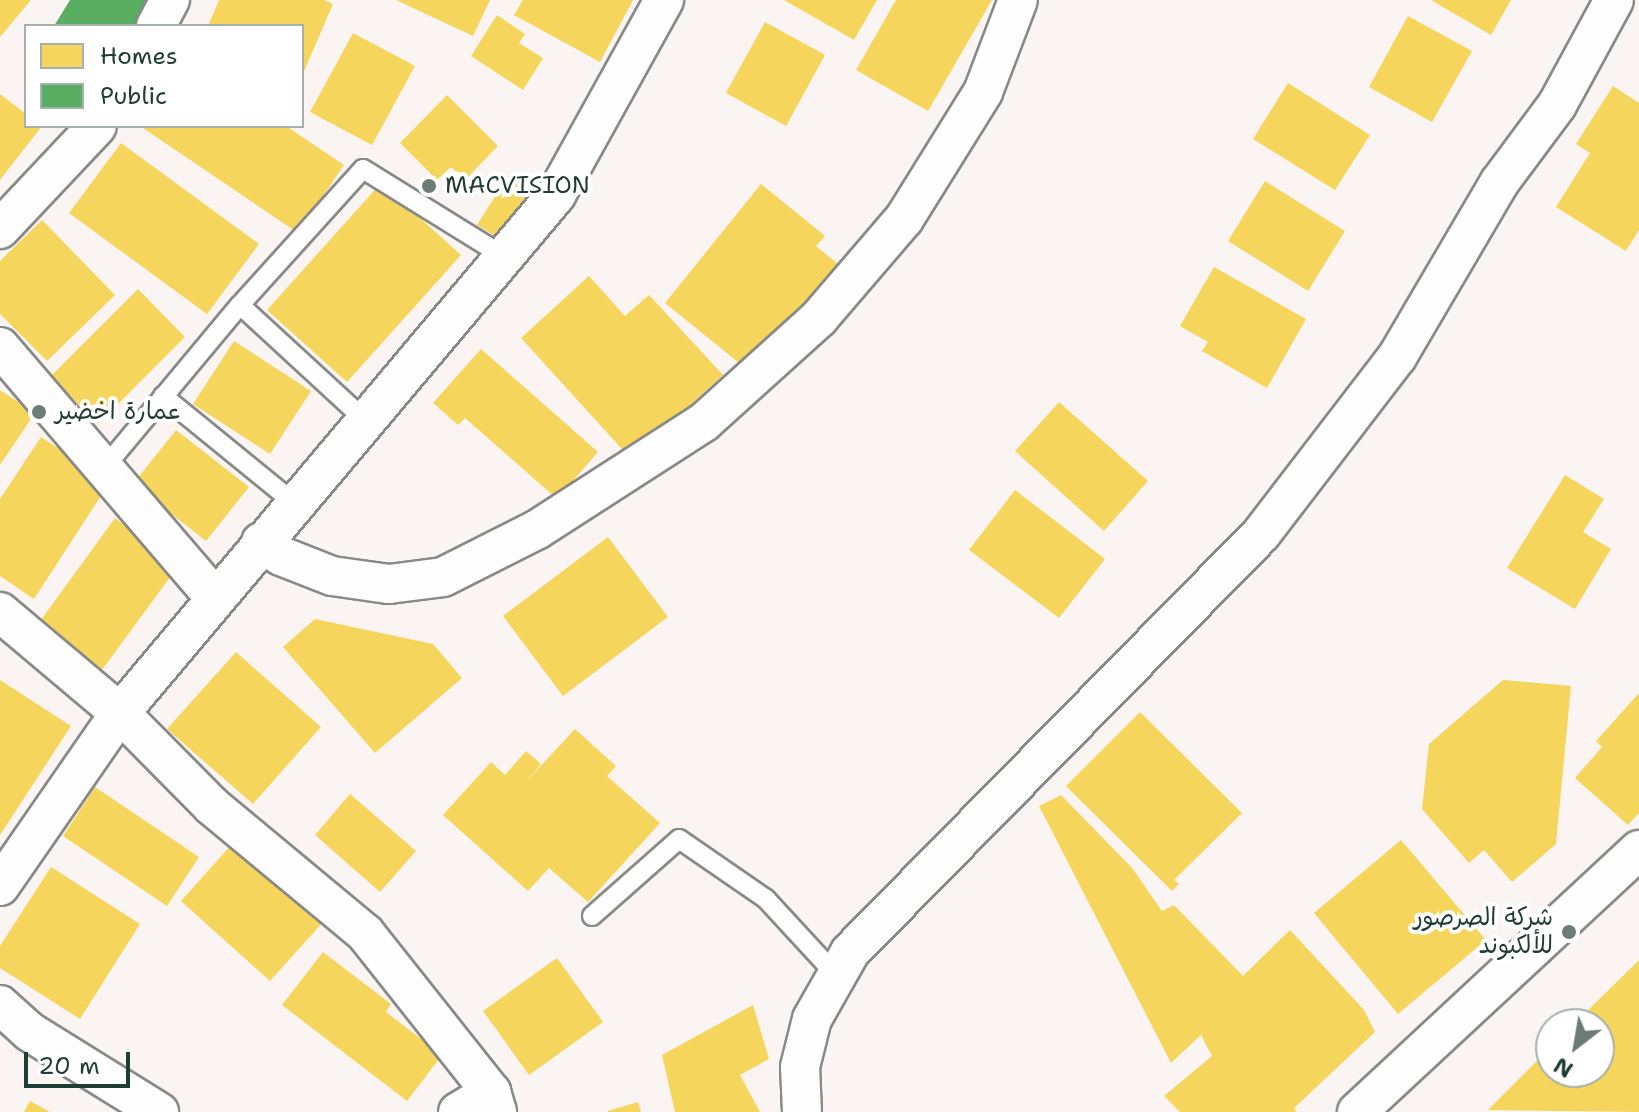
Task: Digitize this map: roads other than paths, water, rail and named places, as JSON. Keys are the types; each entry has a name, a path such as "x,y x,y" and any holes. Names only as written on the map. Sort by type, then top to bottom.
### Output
{"street":[{"path":"157,24 170,0"},
{"path":"0,886 120,713 556,195 664,0"},
{"path":"261,542 281,556 332,576 389,584 443,577 538,529 704,422 819,318 904,219 983,92 1018,0"},
{"path":"802,1112 800,1067 812,1019 850,952 1261,534 1397,357 1499,183 1557,105 1614,0"},
{"path":"0,229 95,128"},
{"path":"0,347 215,598"},
{"path":"0,612 120,713 212,806 365,933 494,1102 458,1112"},
{"path":"1357,1112 1639,850"},
{"path":"0,1005 30,1032 159,1112"}],"lane":[{"path":"104,468 240,305 363,169 505,257"},
{"path":"240,305 365,420"},
{"path":"163,396 294,503"},
{"path":"592,916 679,839 766,899 837,976"}],"place":[{"name":"MACVISION","path":"429,186"},
{"name":"عمارة اخضير","path":"39,412"},
{"name":"شركة الصرصور للألكبوند","path":"1569,932"}]}
